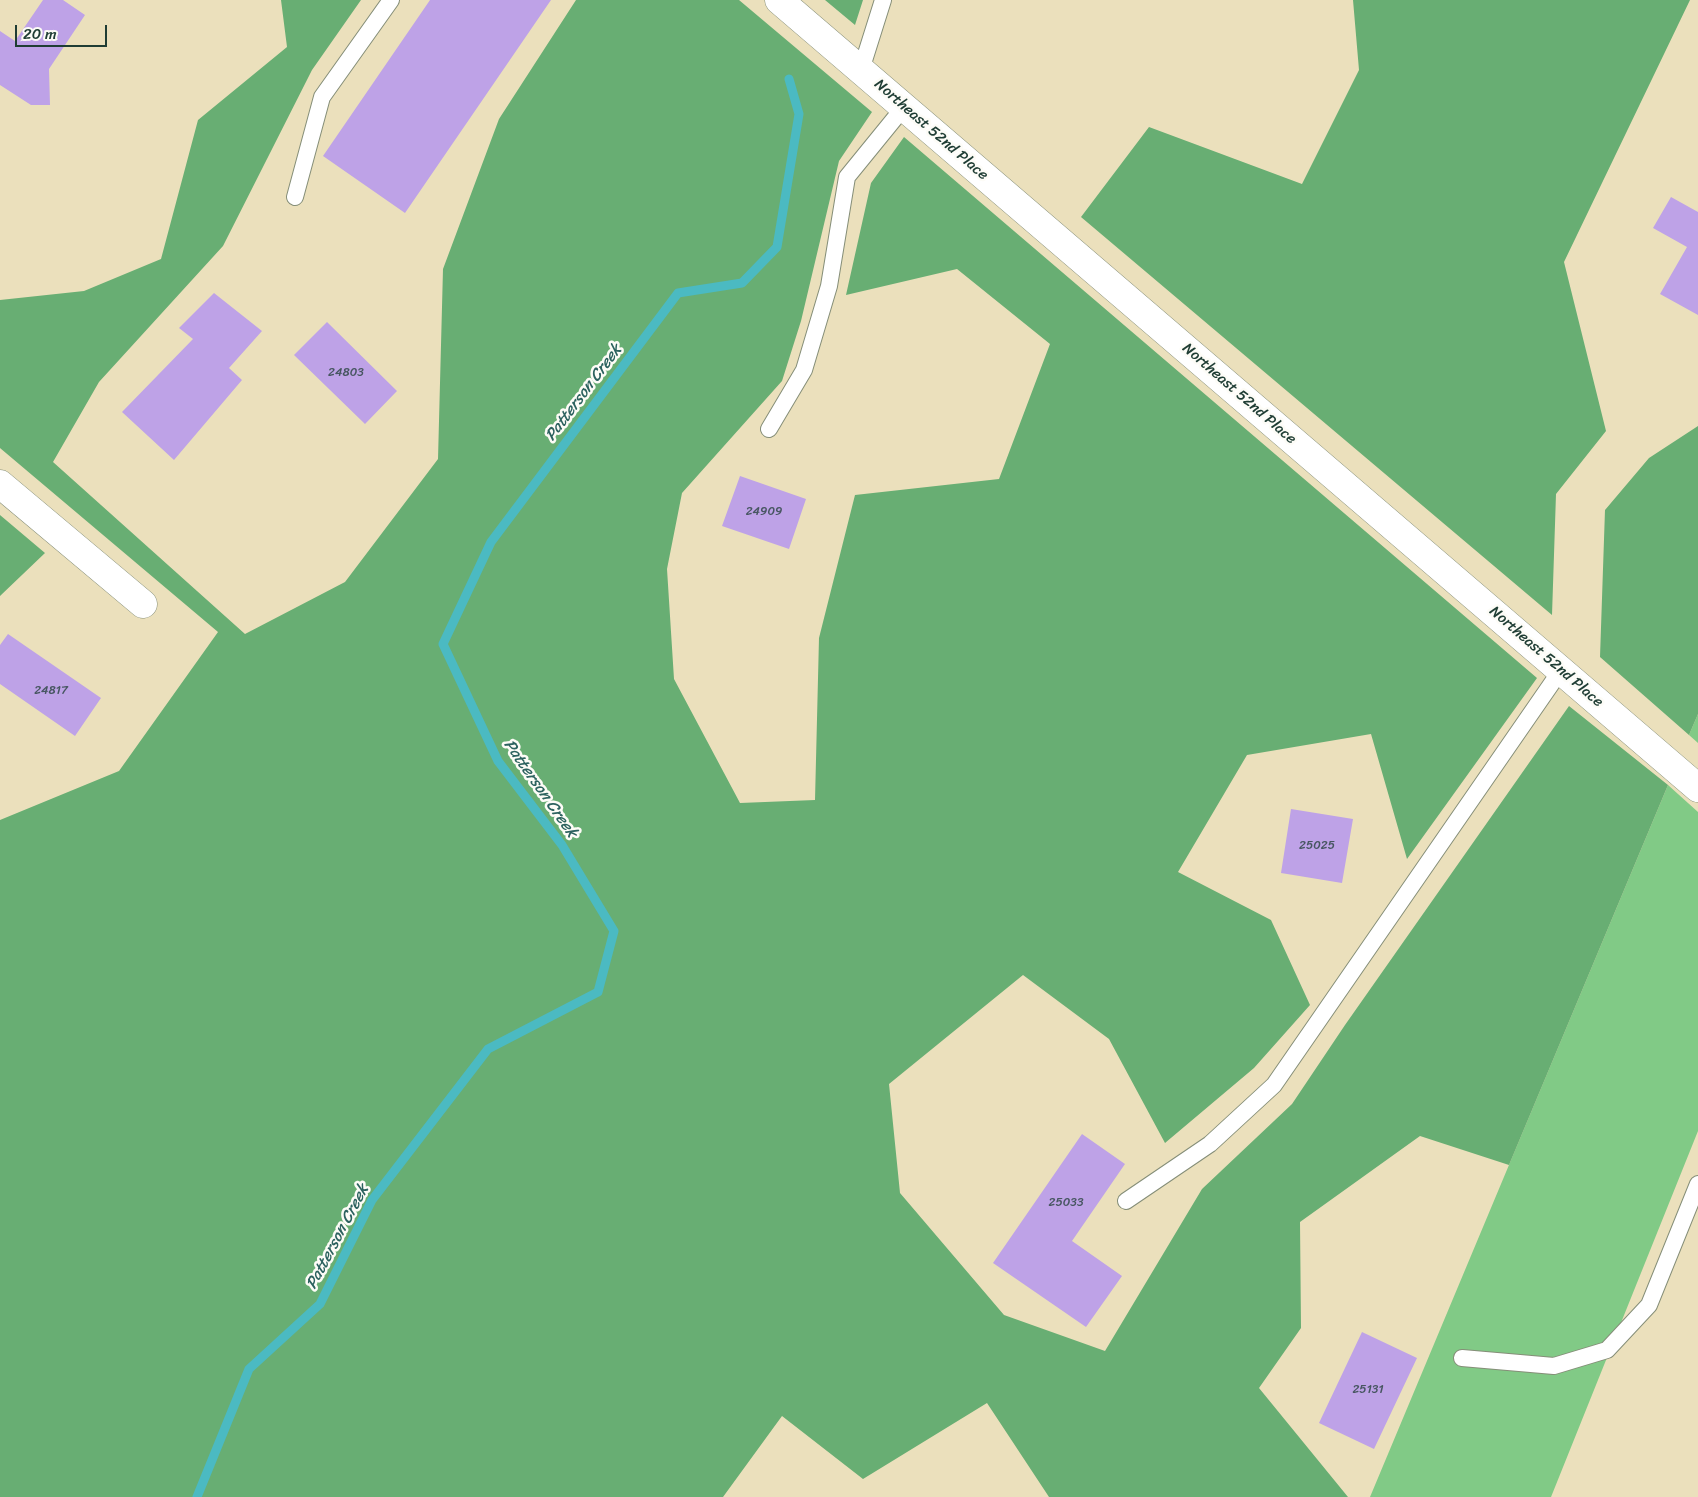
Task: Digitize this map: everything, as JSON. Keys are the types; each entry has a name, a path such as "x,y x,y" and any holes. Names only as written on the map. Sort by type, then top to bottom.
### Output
{"street":[{"name":"Northeast 52nd Place","path":"779,0 1698,788"},
{"path":"0,484 143,604"}],"lane":[{"path":"295,197 322,97 391,0"},
{"path":"861,70 883,0"},
{"path":"769,429 804,370 829,286 847,177 904,107"},
{"path":"1126,1202 1210,1144 1274,1085 1561,670"},
{"path":"1462,1358 1554,1366 1607,1350 1649,1305 1698,1184"}],"green space":[{"path":"281,0 361,0 312,70 223,246 99,382 53,462 245,634 345,582 438,459 443,269 499,119 576,0 739,0 872,112 839,161 801,321 782,381 682,493 667,569 674,679 740,803 815,800 819,638 855,495 999,479 1050,344 957,269 846,295 871,183 904,137 1537,678 1407,859 1371,734 1247,755 1178,872 1271,920 1310,1005 1254,1068 1165,1143 1109,1039 1023,975 889,1084 900,1193 1004,1315 1105,1351 1202,1189 1292,1104 1345,1025 1569,706 1668,785 1509,1165 1420,1136 1300,1222 1301,1328 1259,1388 1348,1497 1049,1497 987,1403 863,1479 782,1416 723,1497 0,1497 0,820 119,771 218,632 0,448 0,300 84,291 161,259 198,120 287,47"},
{"path":"825,0 863,0 855,25"},
{"path":"1353,0 1690,0 1564,262 1606,431 1556,494 1552,615 1081,217 1149,127 1302,184 1359,70"},
{"path":"1698,426 1698,714 1689,735 1600,657 1605,510 1649,458"},
{"path":"0,515 45,553 0,596"},
{"path":"1698,714 1698,743 1689,735"},
{"path":"1668,785 1698,812 1698,1131 1551,1497 1370,1497"}],"building":[{"path":"43,0 63,0 85,15 49,69 50,105 31,105 0,85 0,31 15,41"},
{"path":"430,0 551,0 405,213 323,156"},
{"path":"1671,197 1698,212 1698,315 1660,294 1687,247 1653,228"},
{"path":"214,293 262,331 229,368 242,380 174,460 122,412 193,339 179,328"},
{"path":"327,322 397,391 365,424 294,355"},
{"path":"740,476 806,499 789,549 722,526"},
{"path":"8,634 101,698 75,736 0,684 0,645"},
{"path":"1291,809 1353,819 1342,883 1281,873"},
{"path":"1082,1134 1125,1164 1072,1241 1122,1276 1086,1327 993,1263"},
{"path":"1362,1332 1417,1358 1374,1449 1319,1423"}],"waterway":[{"name":"Patterson Creek","path":"197,1497 249,1369 320,1304 372,1200 488,1049 598,992 614,931 562,845 498,761 443,644 491,542 678,293 742,283 777,247 799,114 789,79"}]}
